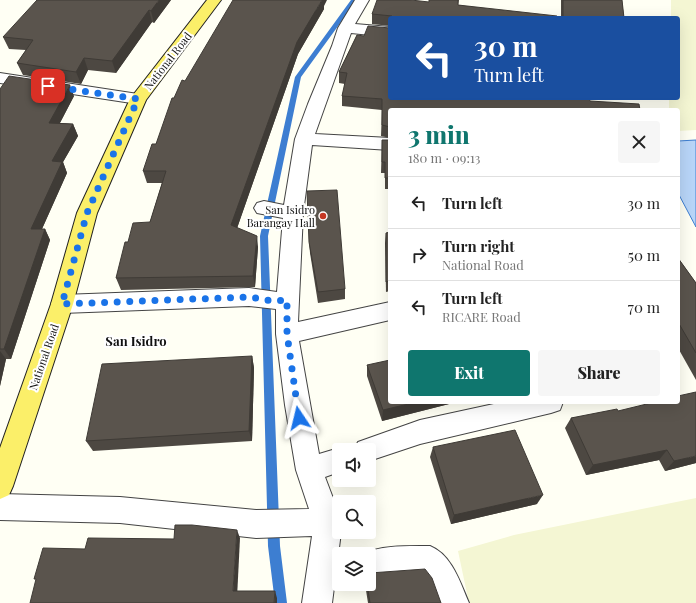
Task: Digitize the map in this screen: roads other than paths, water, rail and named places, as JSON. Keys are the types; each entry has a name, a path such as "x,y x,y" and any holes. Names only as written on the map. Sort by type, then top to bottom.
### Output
{"main road":[{"name":"National Road","path":"0,486 62,304 87,213 138,99 214,0"}],"street":[{"path":"317,603 329,571 328,522 309,470 280,300 279,211 316,104 340,46 345,28 362,0"},
{"path":"345,28 388,32"},
{"path":"0,78 138,99"},
{"path":"304,139 388,144"},
{"path":"62,304 249,297 280,300"},
{"path":"287,334 388,311"},
{"path":"376,447 420,432 542,404"},
{"path":"309,470 332,462"},
{"path":"0,507 120,510 256,524 328,522"},
{"path":"376,564 399,561 430,560 441,575 454,603"}],"water":[{"path":"696,140 696,227 680,197 680,141"}],"waterway":[{"path":"281,603 274,546 264,236 298,77 354,0"}],"place":[{"name":"San Isidro Barangay Hall","path":"323,216"}],"district":[{"name":"San Isidro","path":"136,341"}]}
